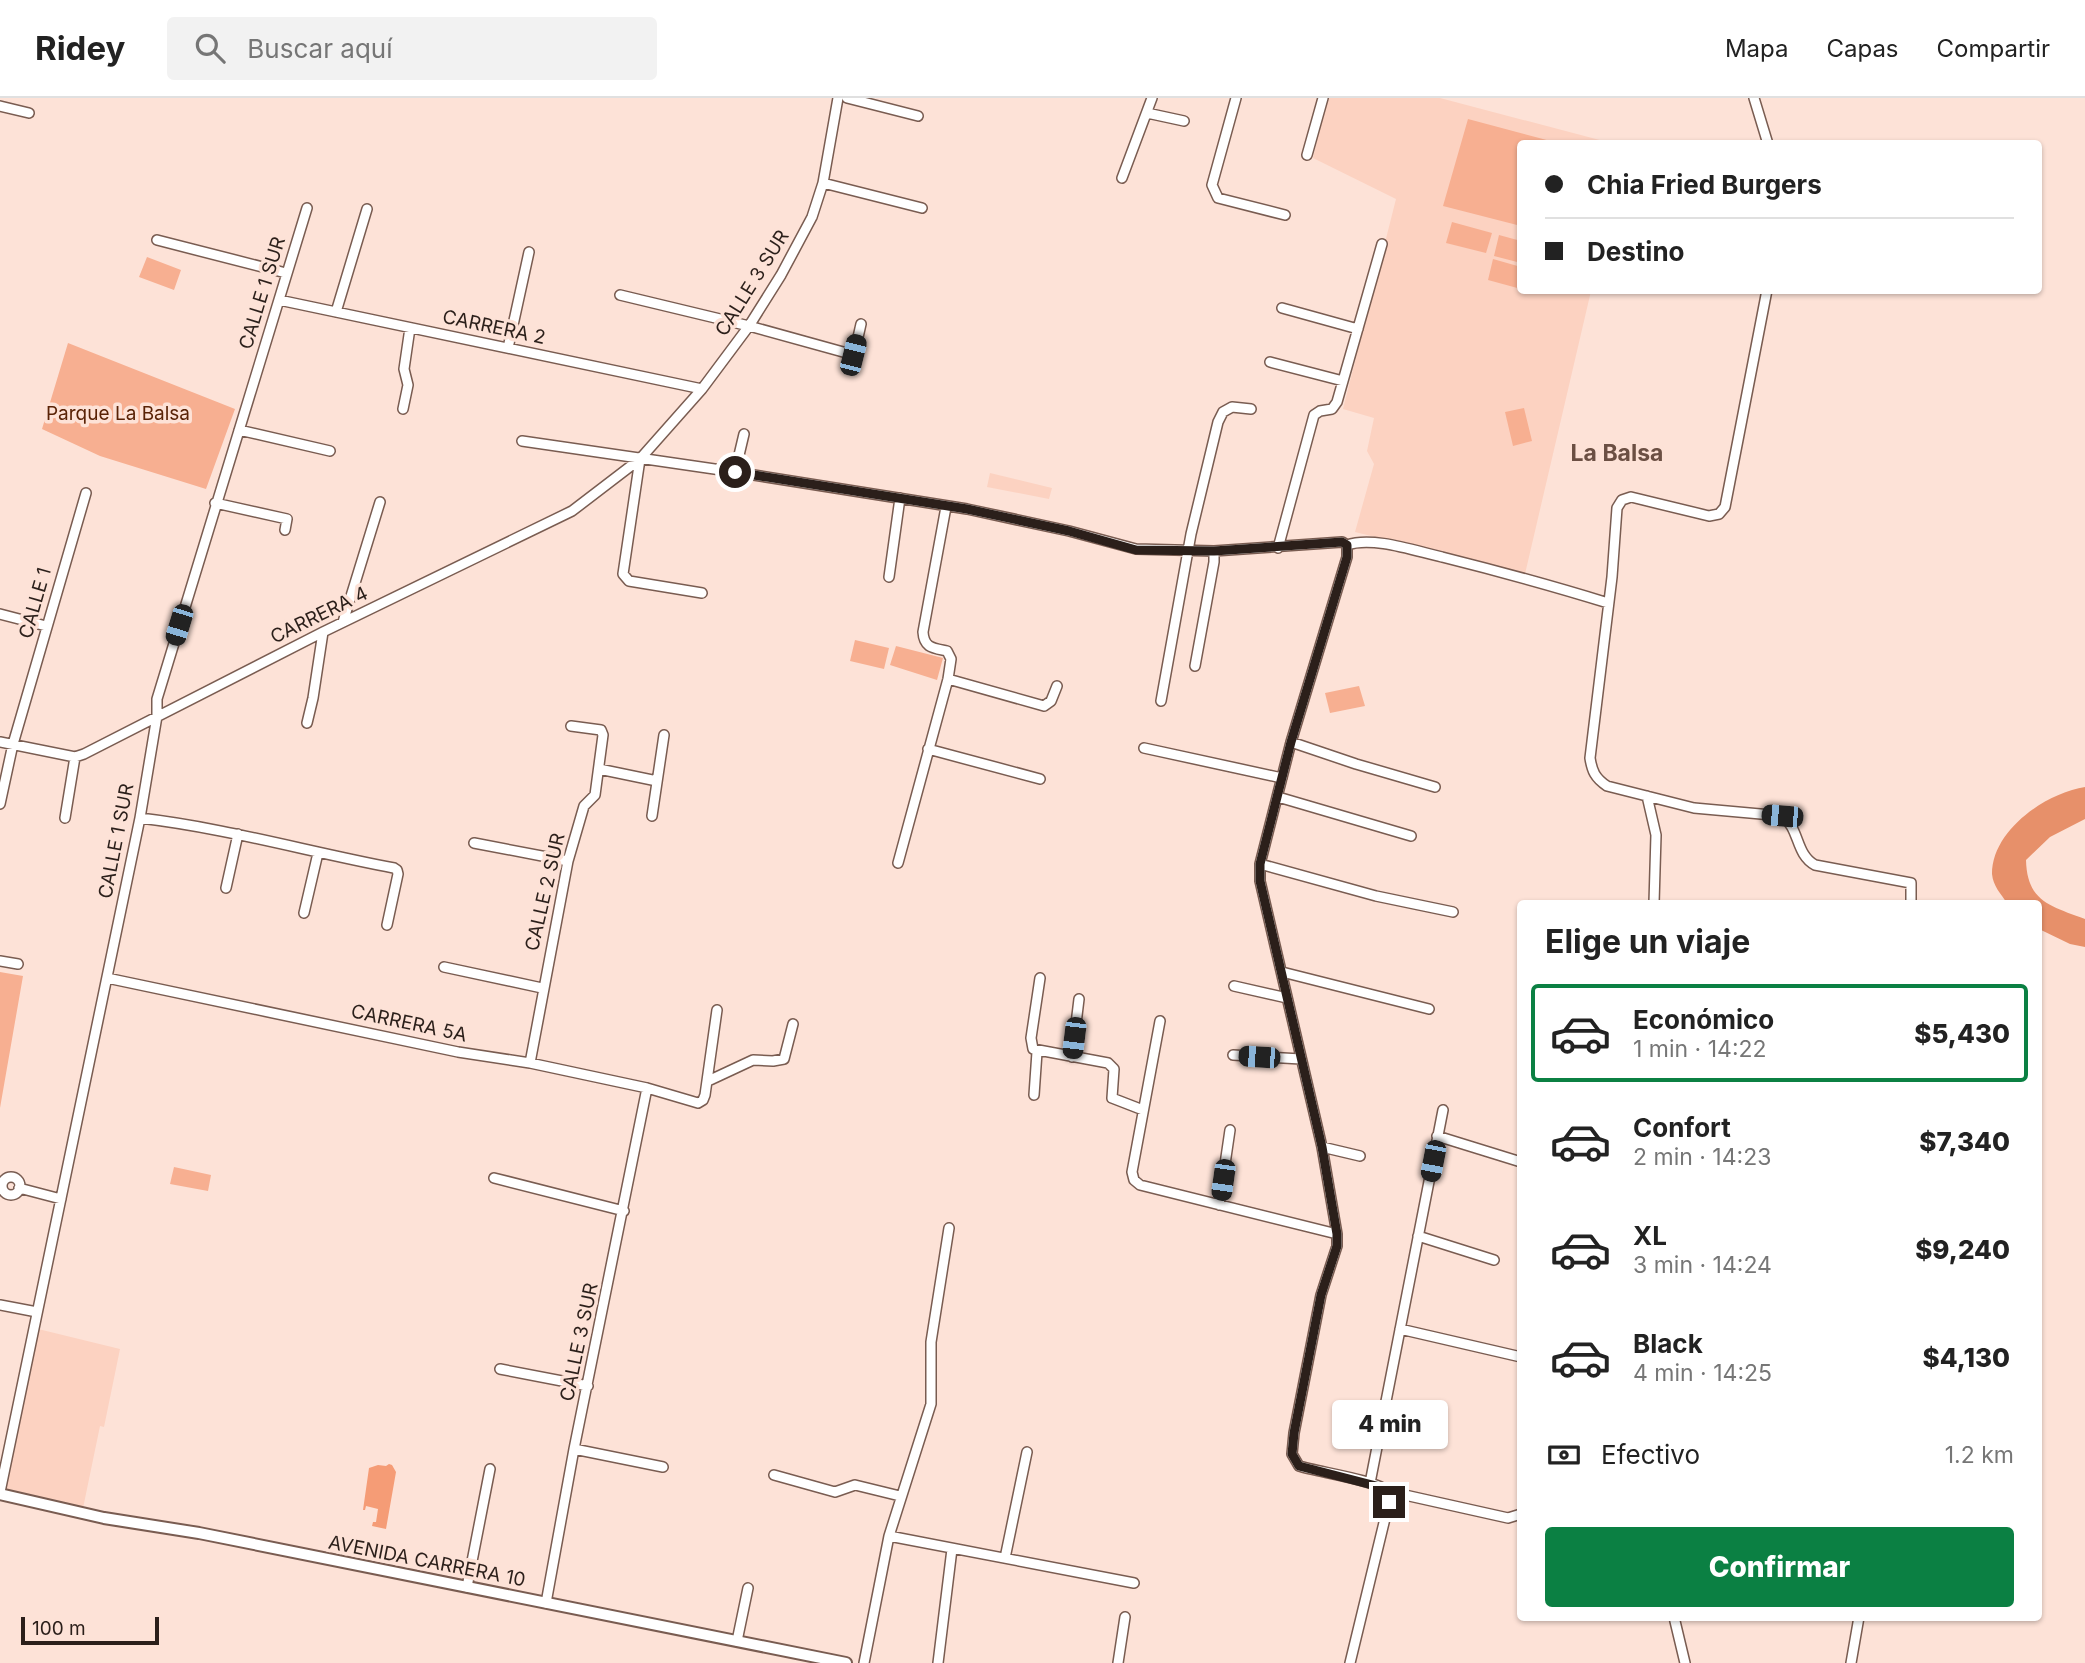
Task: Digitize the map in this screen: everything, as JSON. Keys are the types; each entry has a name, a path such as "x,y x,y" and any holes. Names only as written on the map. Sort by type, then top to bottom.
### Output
{"street":[{"name":"CALLE 3 SUR","path":"640,459 702,389 782,275 812,217 823,183 838,98"},
{"path":"847,98 918,116"},
{"path":"1122,178 1152,98"},
{"path":"1236,98 1212,185 1214,192 1218,198 1285,215"},
{"path":"1307,155 1323,98"},
{"path":"1754,98 1767,140"},
{"path":"0,106 29,113"},
{"path":"1147,113 1184,121"},
{"path":"823,183 922,208"},
{"name":"CALLE 1 SUR","path":"0,1493 37,1312 42,1266 61,1199 140,818 157,716 157,699 307,208"},
{"path":"336,312 367,209"},
{"path":"157,240 286,274"},
{"path":"1278,548 1314,415 1320,411 1332,410 1336,405 1382,244"},
{"path":"508,348 529,252"},
{"path":"1766,294 1725,507 1719,514 1709,516 1631,497 1622,500 1617,509 1612,577 1590,758 1597,780 1607,786 1694,808 1782,816 1790,821 1807,860 1815,864 1911,883 1911,900"},
{"path":"620,295 853,355 861,324"},
{"name":"CARRERA 2","path":"279,300 702,389"},
{"path":"1282,308 1358,329"},
{"path":"403,409 408,385 404,369 410,328"},
{"path":"1270,362 1343,381"},
{"path":"1161,701 1188,550 1220,416 1232,407 1251,409"},
{"path":"239,430 330,451"},
{"path":"735,472 744,434"},
{"path":"522,442 967,509 1043,525 1136,550 1214,551 1342,542 1347,545 1363,541 1527,578 1608,603"},
{"path":"640,459 623,574 629,581 702,593"},
{"name":"CARRERA 4","path":"75,757 572,510 640,459"},
{"name":"CALLE 1","path":"0,804 13,744 86,493"},
{"path":"889,577 900,498"},
{"path":"344,622 380,502"},
{"path":"215,503 287,519 285,530"},
{"path":"898,863 948,679 949,654 928,646 923,641 946,507"},
{"path":"1347,545 1347,557 1291,742 1260,864 1260,881 1322,1147 1337,1234 1337,1246 1321,1295 1292,1454 1299,1466 1370,1483 1387,1491 1508,1518 1517,1515"},
{"path":"1195,666 1214,551"},
{"path":"0,614 46,626"},
{"path":"307,723 323,632"},
{"path":"948,679 1044,706 1051,701 1057,686"},
{"name":"CALLE 2 SUR","path":"530,1063 568,861 584,806 595,795 599,769 603,733 601,730 571,726"},
{"path":"652,816 664,735"},
{"path":"0,742 75,757 65,817"},
{"path":"1291,742 1436,787"},
{"path":"1144,748 1282,778"},
{"path":"928,749 1040,779"},
{"path":"599,769 657,780"},
{"path":"1647,796 1656,835 1654,900"},
{"path":"1278,797 1411,836"},
{"path":"140,818 238,834 397,870 387,925"},
{"path":"226,888 238,834"},
{"path":"474,843 568,861"},
{"path":"304,913 318,853"},
{"path":"1260,864 1376,896 1453,912"},
{"path":"0,961 18,964"},
{"path":"444,967 542,988"},
{"path":"1282,972 1429,1009"},
{"name":"CARRERA 5A","path":"107,978 369,1037 530,1063 647,1088 698,1102 704,1100 708,1081"},
{"path":"1040,978 1031,1045 1037,1052 1112,1066 1112,1098 1143,1110"},
{"path":"1234,986 1287,998"},
{"path":"1072,1057 1079,999"},
{"path":"708,1081 717,1010"},
{"path":"1160,1021 1132,1172 1134,1180 1140,1185 1337,1234"},
{"path":"708,1081 753,1060 784,1059 793,1024"},
{"path":"1034,1095 1037,1052"},
{"path":"1233,1055 1301,1059"},
{"name":"CALLE 3 SUR","path":"546,1603 574,1449 647,1088"},
{"path":"1370,1483 1443,1110"},
{"path":"1219,1205 1230,1130"},
{"path":"1437,1136 1517,1161"},
{"path":"1322,1147 1360,1156"},
{"path":"1,1187 4,1180 11,1177 18,1181 19,1188 61,1199"},
{"path":"494,1178 624,1211"},
{"path":"864,1663 889,1536 931,1405 930,1342 949,1228"},
{"path":"1418,1236 1494,1260"},
{"path":"0,1305 37,1312"},
{"path":"1400,1329 1517,1356"},
{"path":"500,1369 588,1386"},
{"path":"574,1449 663,1467"},
{"path":"1005,1558 1027,1452"},
{"path":"467,1587 490,1469"},
{"path":"774,1475 835,1492 855,1485 900,1496"},
{"path":"1350,1663 1389,1502 1387,1491"},
{"name":"AVENIDA CARRERA 10","path":"0,1493 104,1518 200,1533 846,1663"},
{"path":"889,1536 1134,1583"},
{"path":"938,1663 952,1549"},
{"path":"737,1641 748,1588"},
{"path":"1118,1663 1125,1617"},
{"path":"1675,1621 1685,1663"},
{"path":"1852,1663 1858,1621"}],"shaded area":[{"path":"1327,98 1440,98 1600,140 1517,140 1517,294 1590,294 1525,574 1355,532 1374,464 1367,451 1374,418 1343,409 1396,199 1313,158"},
{"path":"990,473 1052,488 1049,499 987,487"},
{"path":"2085,787 2085,819 2050,837 2026,860 2027,874 2036,894 2043,900 2085,919 2085,947 2070,944 2042,930 2042,900 2005,900 1992,874 1994,858 2011,829 2038,806"},
{"path":"34,1328 120,1349 104,1427 100,1426 82,1513 0,1492"},
{"path":"389,1464 396,1472 386,1529 372,1526 373,1522 376,1522 378,1509 366,1506 363,1510 369,1468"}],"green space":[{"path":"1468,119 1547,140 1517,140 1517,225 1443,206"},
{"path":"1452,222 1492,233 1486,253 1446,243"},
{"path":"1499,235 1517,240 1517,262 1494,256"},
{"path":"147,257 181,270 174,290 139,277"},
{"path":"1493,259 1517,266 1517,288 1488,280"},
{"name":"Parque La Balsa","path":"68,343 235,409 206,489 100,456 42,429"},
{"path":"1524,408 1532,441 1513,446 1505,412"},
{"path":"855,640 889,648 884,669 850,661"},
{"path":"896,646 943,658 937,680 890,665"},
{"path":"1359,686 1365,706 1330,713 1325,693"},
{"path":"0,972 23,976 0,1108"},
{"path":"174,1167 211,1175 208,1191 170,1184"}],"district":[{"name":"La Balsa","path":"1617,453"}],"route":[{"path":"735,472 967,509 1069,531 1136,550 1214,551 1342,542 1347,545 1347,557 1291,742 1260,864 1260,881 1312,1101 1337,1234 1337,1246 1321,1295 1292,1454 1299,1466 1384,1488 1389,1502"}]}
